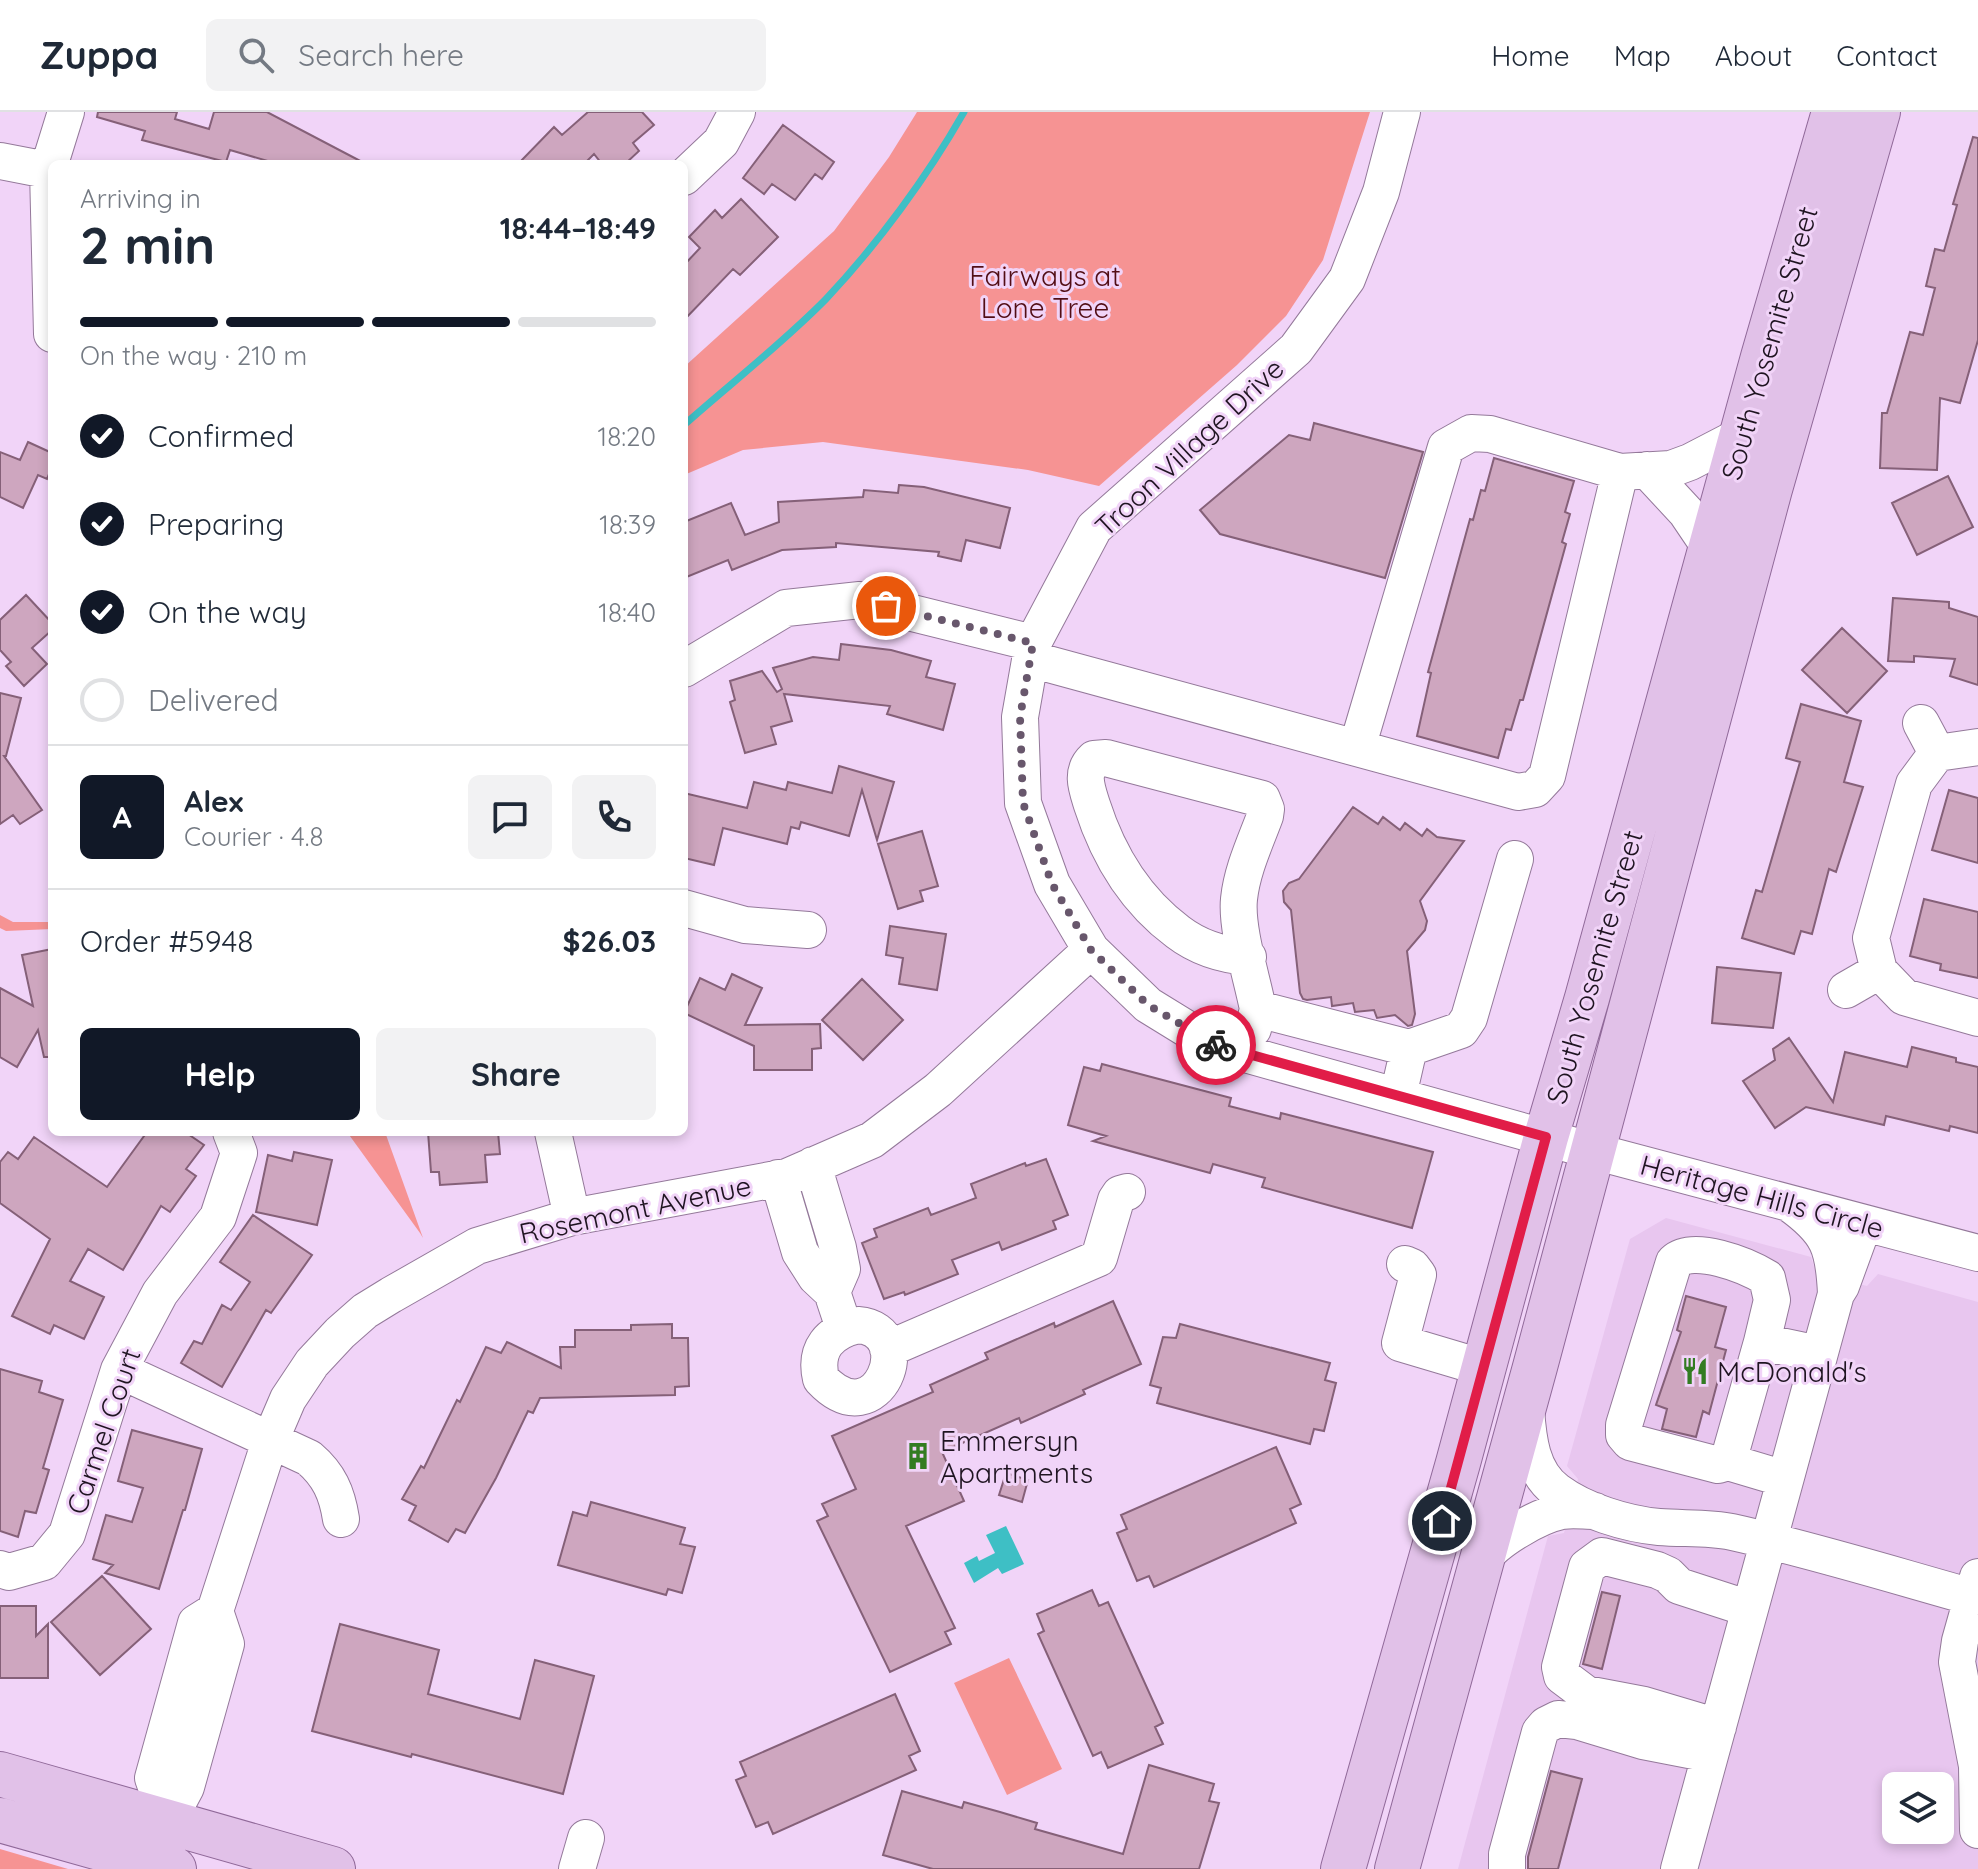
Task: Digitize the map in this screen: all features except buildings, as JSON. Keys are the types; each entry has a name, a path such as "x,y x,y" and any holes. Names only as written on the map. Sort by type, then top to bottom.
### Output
{"main road":[{"name":"South Yosemite Street","path":"1343,1869 1742,435 1857,114"},
{"name":"South Yosemite Street","path":"1397,1869 1770,489 1857,114"},
{"path":"0,1774 333,1869"},
{"path":"0,1820 166,1867"}],"street":[{"path":"53,160 66,112"},
{"path":"688,173 721,142 737,112"},
{"name":"Troon Village Drive","path":"1402,112 1381,192 1347,279 1296,349 1094,528 1032,651 1020,717 1023,803 1052,884 1091,950 1148,1005 1213,1045 1546,1137"},
{"path":"0,161 48,171"},
{"path":"1357,748 1446,447 1471,433 1490,434 1634,471 1671,469 1742,435"},
{"path":"688,667 786,608 860,600 1357,748 1518,792 1535,789 1547,776 1634,471"},
{"path":"1634,471 1686,512 1711,549"},
{"path":"1978,747 1929,738 1871,938 1879,971 1904,997 1978,1018"},
{"path":"1246,1054 1258,1009 1248,957 1240,922 1239,900 1247,865 1265,816 1262,799 1106,758 1094,759 1085,773 1086,786 1101,833 1116,865 1144,901 1178,932 1225,955 1248,957"},
{"path":"1258,1009 1409,1048 1461,1030 1469,1018 1515,859"},
{"path":"688,909 745,925 808,930"},
{"name":"Rosemont Avenue","path":"168,1821 153,1778 196,1623 215,1611 270,1441 288,1399 312,1363 365,1311 477,1246 572,1217 778,1178 872,1140 938,1090 1091,950"},
{"path":"1846,990 1879,971"},
{"path":"1398,1096 1409,1048"},
{"name":"Carmel Court","path":"0,1569 9,1572 44,1562 67,1534 119,1370 160,1293 218,1217 239,1153 233,1136"},
{"path":"554,1136 572,1217"},
{"name":"Heritage Hills Circle","path":"1546,1137 1978,1253"},
{"path":"813,1165 842,1269 832,1292"},
{"path":"778,1178 800,1252 816,1277 832,1292 844,1328"},
{"path":"888,1349 1099,1258 1116,1200 1120,1194 1127,1192"},
{"path":"1789,1203 1822,1234 1834,1258 1836,1294"},
{"path":"1679,1869 1836,1294 1864,1223"},
{"path":"1728,1462 1772,1300 1767,1278 1756,1271 1698,1253 1683,1256 1674,1262 1624,1425 1624,1435 1630,1442 1718,1465 1728,1462 1785,1479"},
{"path":"1405,1264 1418,1275 1400,1343 1484,1368"},
{"path":"858,1325 874,1328 888,1349 889,1371 884,1382 873,1392 861,1396 839,1394 821,1379 820,1354 832,1335 844,1328 858,1325"},
{"path":"1762,1342 1819,1354"},
{"path":"119,1370 309,1458 325,1472 341,1519"},
{"path":"1525,1401 1528,1441 1539,1470 1555,1490 1595,1511 1655,1527 1726,1531 1975,1587 1957,1662 1977,1766 1978,1830"},
{"path":"1481,1562 1488,1551 1545,1515 1567,1510 1595,1511"},
{"path":"1714,1741 1644,1705 1586,1694 1562,1676 1560,1667 1587,1567 1602,1556 1657,1570 1668,1575 1679,1586 1750,1609"},
{"path":"1507,1869 1507,1854 1540,1732 1546,1725 1558,1719 1577,1721 1643,1741 1714,1741"},
{"path":"166,1867 168,1821"}],"shaded area":[{"path":"1666,1218 1811,1257 1816,1273 1867,1286 1878,1274 1978,1302 1978,1869 1458,1869 1548,1536 1564,1533 1578,1479 1567,1466 1630,1239"},
{"path":"1006,1526 1024,1564 1002,1574 998,1568 974,1583 964,1563 977,1556 979,1561 995,1553 986,1535"}],"green space":[{"name":"Fairways at Lone Tree","path":"917,112 1370,112 1323,260 1286,316 1237,365 1099,486 1028,470 823,442 743,450 688,473 688,363 834,231 889,157"},
{"path":"0,915 13,922 48,922 48,929 6,931 0,928"},
{"path":"350,1136 386,1136 423,1238"},
{"path":"1009,1658 1062,1769 1007,1795 954,1683"},
{"path":"0,1849 68,1869 0,1869"}],"waterway":[{"path":"688,422 792,331 845,278 900,210 964,112"}],"way so far":[{"path":"886,606 1033,643 1020,717 1023,803 1052,884 1091,950 1148,1005 1216,1045"}],"place":[{"name":"McDonald's","path":"1695,1371"},
{"name":"Emmersyn Apartments","path":"918,1456"}],"route":[{"path":"1216,1045 1546,1137 1442,1521"}]}
